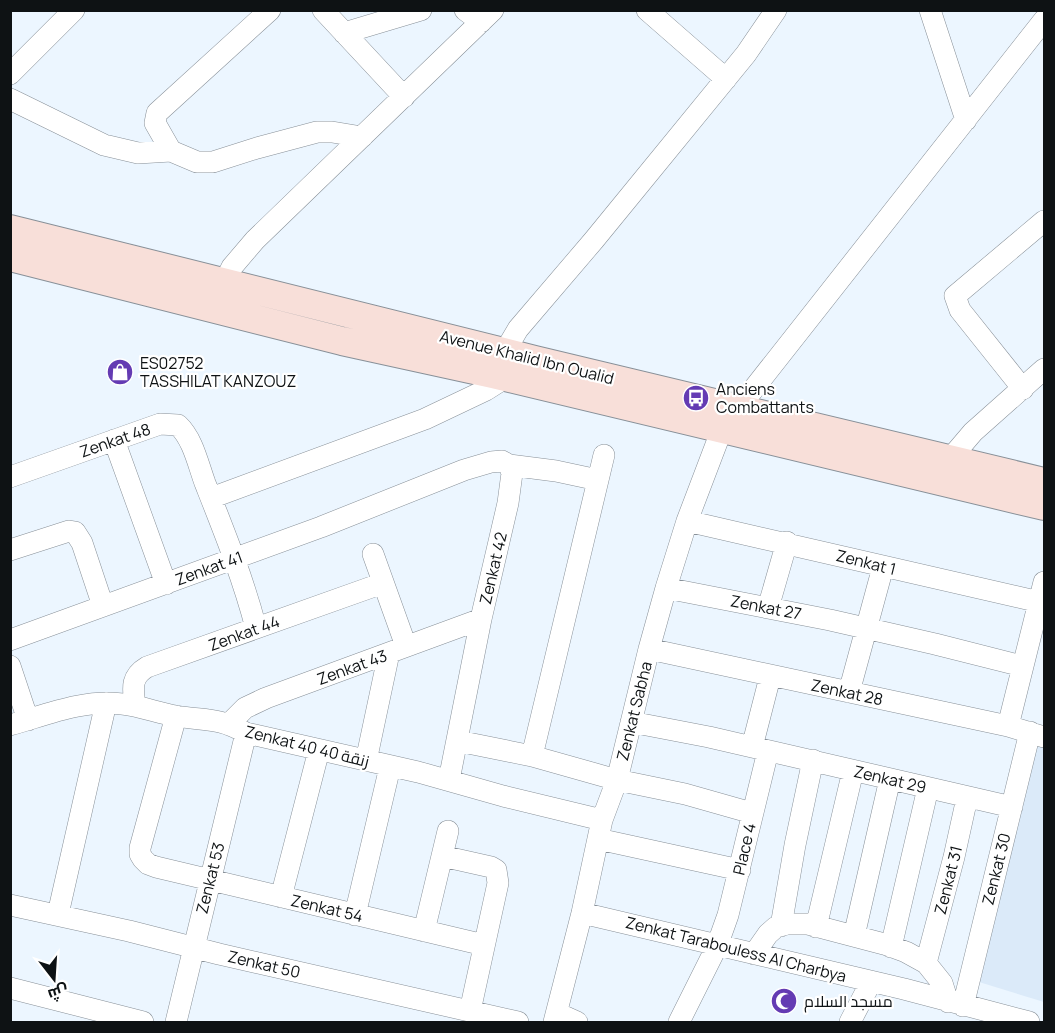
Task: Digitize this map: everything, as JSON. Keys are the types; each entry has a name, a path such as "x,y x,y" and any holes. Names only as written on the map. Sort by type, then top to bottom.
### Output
{"main road":[{"name":"Avenue Khalid Ibn Oualid","path":"10,230 224,283 500,368"},
{"name":"Avenue Khalid Ibn Oualid","path":"10,258 342,341 500,368 730,419 950,459 1044,482"},
{"name":"Avenue Khalid Ibn Oualid","path":"730,419 1044,506"}],"street":[{"path":"10,74 74,10"},
{"path":"171,151 155,123 157,113 270,10"},
{"path":"323,10 405,97"},
{"path":"344,33 421,10"},
{"path":"647,10 726,79"},
{"path":"256,628 246,591 211,498 426,419 486,390 500,368 518,329 726,79 776,10"},
{"path":"930,10 966,120"},
{"path":"224,283 232,267 255,240 405,97 480,14"},
{"name":"Zenkat Sabha","path":"555,1018 582,913 600,829 617,780 666,588 687,521 730,419 1044,20"},
{"path":"10,99 104,145 138,153 171,151 203,163 317,132 362,137"},
{"path":"1023,389 960,310 955,296 1044,221"},
{"path":"950,459 973,432 1044,369"},
{"name":"Zenkat 48","path":"10,477 160,424 178,425 185,434 211,498"},
{"path":"114,440 166,584"},
{"path":"532,756 604,455"},
{"name":"Zenkat 41","path":"10,640 234,559 464,470 491,462 502,461 509,465"},
{"path":"509,465 556,471 598,480"},
{"name":"Zenkat 42","path":"449,780 481,619 508,503 512,473 509,465"},
{"name":"Zenkat 1","path":"687,521 787,542 883,567 1043,595"},
{"path":"10,550 69,531 75,532 82,543 103,606"},
{"path":"768,608 787,542"},
{"path":"366,761 398,650 374,554"},
{"path":"849,692 883,567"},
{"name":"Zenkat 44","path":"135,706 132,684 139,672 147,667 383,583"},
{"name":"Zenkat 27","path":"666,588 935,644 1022,666"},
{"path":"1008,726 1022,666 1043,595"},
{"name":"Zenkat 43","path":"237,729 246,708 266,698 481,619"},
{"name":"Zenkat 28","path":"649,649 1037,734"},
{"path":"10,666 19,723"},
{"name":"Place 4","path":"679,1023 717,946 740,870 752,813 770,676"},
{"path":"58,914 106,703"},
{"name":"Zenkat 40 زنقة 40","path":"19,723 65,709 106,703 135,706 176,716 213,720 237,729 319,750 449,780 600,829 740,870"},
{"name":"Zenkat 54","path":"176,716 145,824 140,854 147,864 484,945"},
{"name":"Zenkat 29","path":"631,722 813,760 1012,807"},
{"name":"Zenkat 53","path":"176,1023 209,880 237,729"},
{"name":"Zenkat 30","path":"956,1004 1012,807 1037,734"},
{"path":"458,741 532,756 617,780 674,792 752,813"},
{"path":"280,897 319,750"},
{"path":"781,926 813,760"},
{"path":"355,915 390,767"},
{"path":"816,927 853,771"},
{"path":"854,936 890,779"},
{"path":"891,947 928,788"},
{"name":"Zenkat 31","path":"926,963 967,798"},
{"path":"424,931 448,831"},
{"path":"442,856 496,870 498,883 470,1011"},
{"name":"Zenkat 50","path":"10,905 58,914 518,1023"},
{"name":"Zenkat Tarabouless Al Charbya","path":"582,913 819,968 904,989 1003,1019 1029,1023"},
{"path":"754,954 768,934 781,926 808,924 891,947 926,963 956,1004"},
{"path":"850,1023 871,982"},
{"path":"10,988 143,1023"},
{"path":"555,1018 578,1023"}],"shaded area":[{"path":"1037,743 1044,745 1044,1002 979,982"}],"place":[{"name":"ES02752 TASSHILAT KANZOUZ","path":"120,372"},
{"name":"Anciens Combattants","path":"696,398"},
{"name":"مسجد السلام","path":"784,1001"}]}
